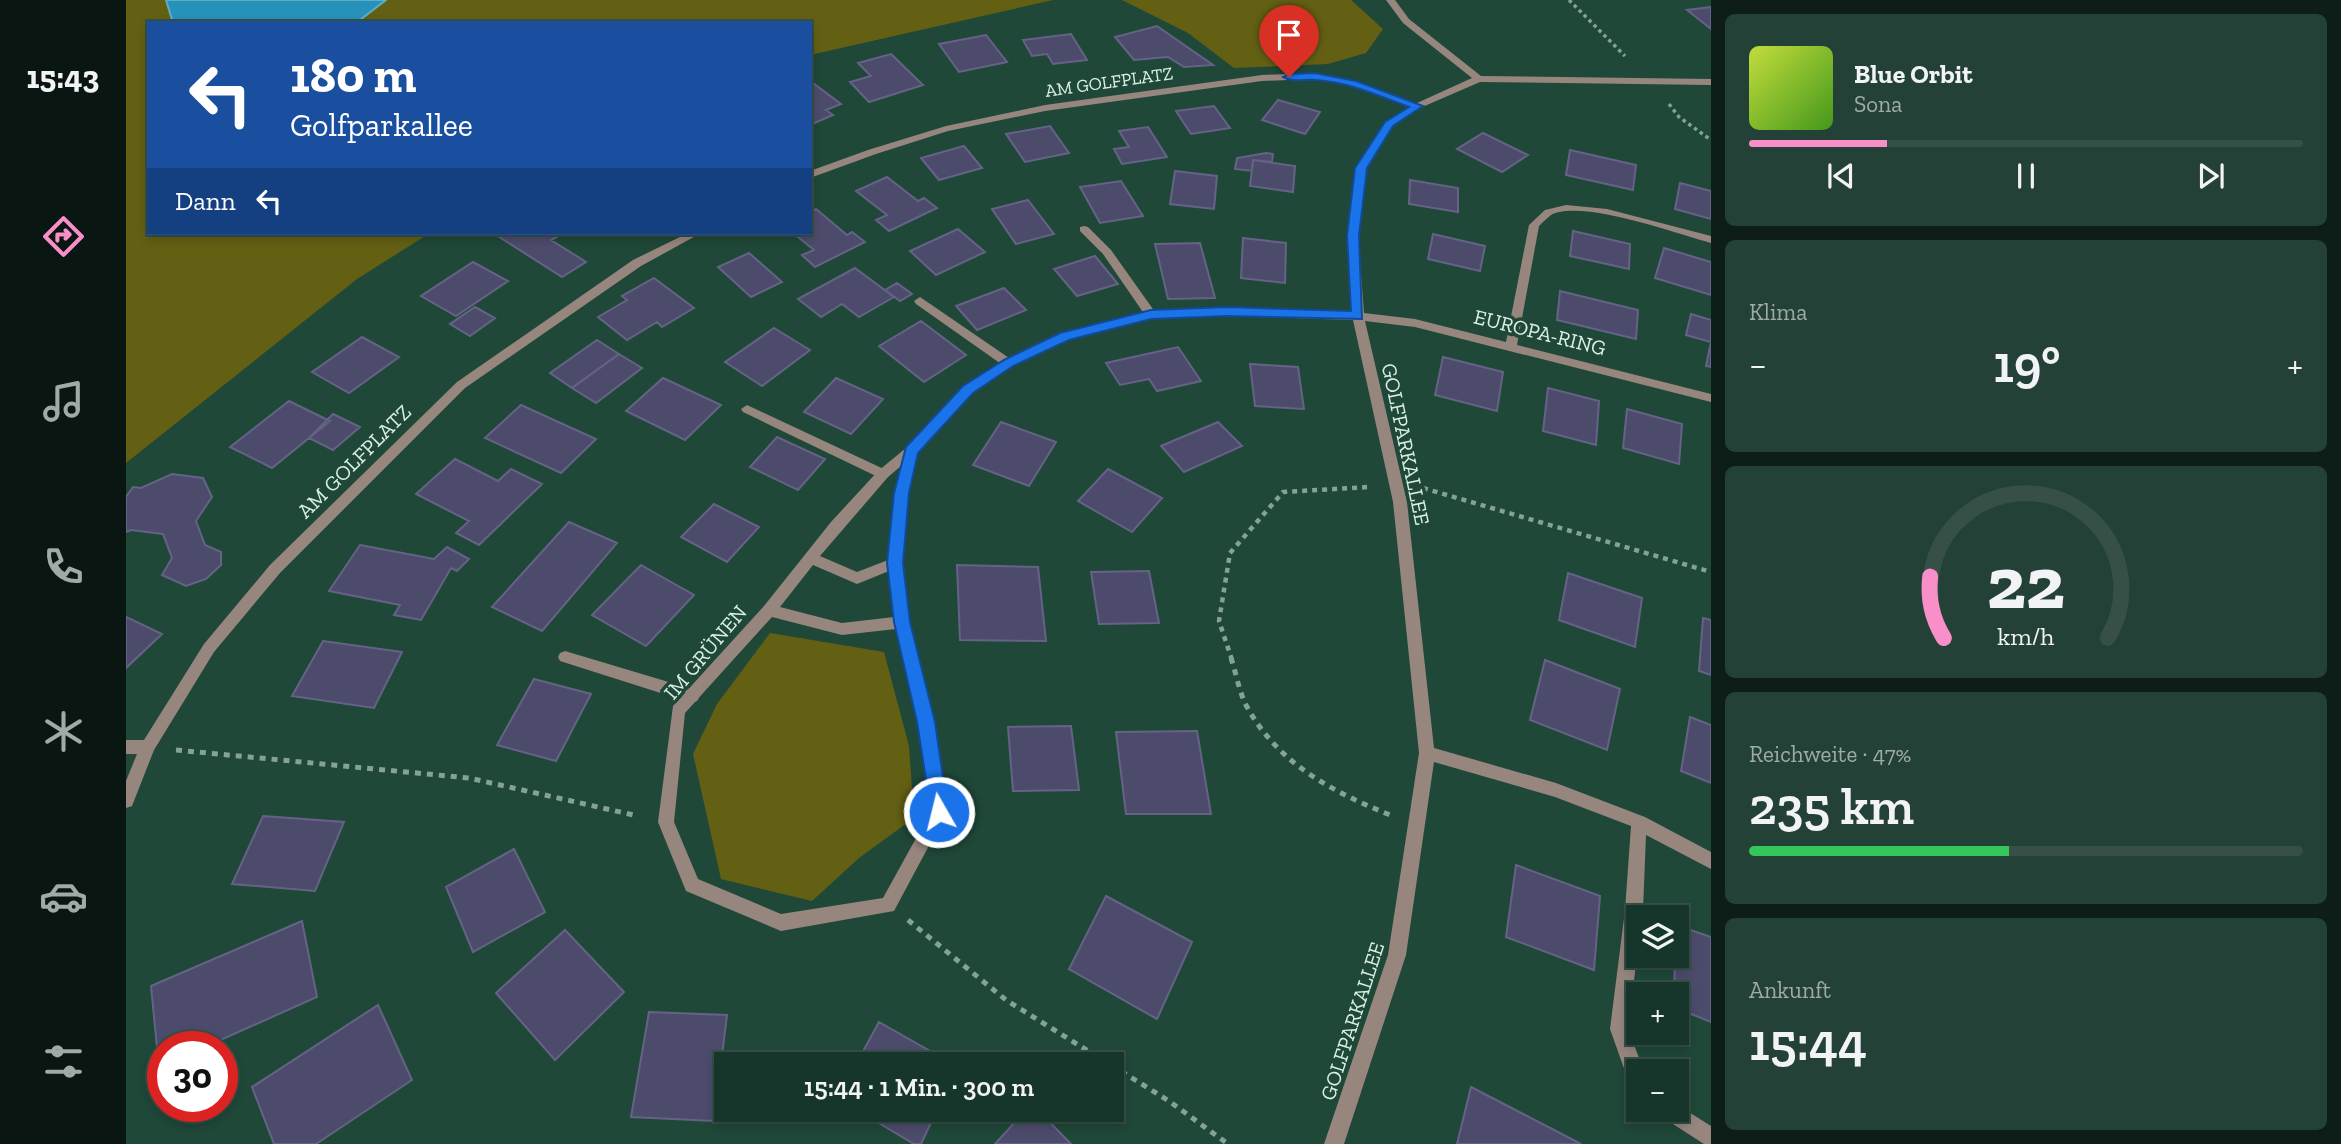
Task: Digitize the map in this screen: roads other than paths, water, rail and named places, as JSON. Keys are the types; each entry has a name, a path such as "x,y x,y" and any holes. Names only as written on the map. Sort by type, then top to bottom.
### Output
{"street":[{"path":"1390,0 1406,22 1479,79"},
{"name":"AM GOLFPLATZ","path":"812,175 872,152 946,129 1020,113 1262,78 1315,76 1352,83 1417,106"},
{"name":"GOLFPARKALLEE","path":"1334,1144 1397,955 1427,753 1397,485 1357,316 1353,236 1361,168 1389,124 1417,106 1479,79 1711,82"},
{"path":"1511,345 1534,225 1548,212 1569,208 1600,211 1711,240"},
{"path":"1084,229 1107,252 1151,315"},
{"name":"AM GOLFPLATZ","path":"126,801 148,747 209,648 275,569 461,385 637,263 692,235"},
{"path":"920,301 1009,363"},
{"name":"IM GRÜNEN","path":"769,610 842,629 902,622 926,722 939,812 888,905 781,923 692,885 666,822 678,711 769,610 777,596 883,474 911,451 968,390 1009,363 1065,337 1151,315 1227,312 1357,316"},
{"name":"EUROPA-RING","path":"1357,316 1415,323 1511,345 1711,398"},
{"path":"747,409 883,474"},
{"path":"902,622 895,563 902,493 911,451"},
{"path":"812,558 857,578 895,563"},
{"path":"565,657 692,696"},
{"path":"126,747 148,747"},
{"path":"1427,753 1556,790 1639,822 1711,861"},
{"path":"1630,1059 1619,1029 1634,910 1639,822"},
{"path":"1688,1122 1711,1137"}],"water":[{"path":"166,0 386,0 359,21 172,21"}]}
